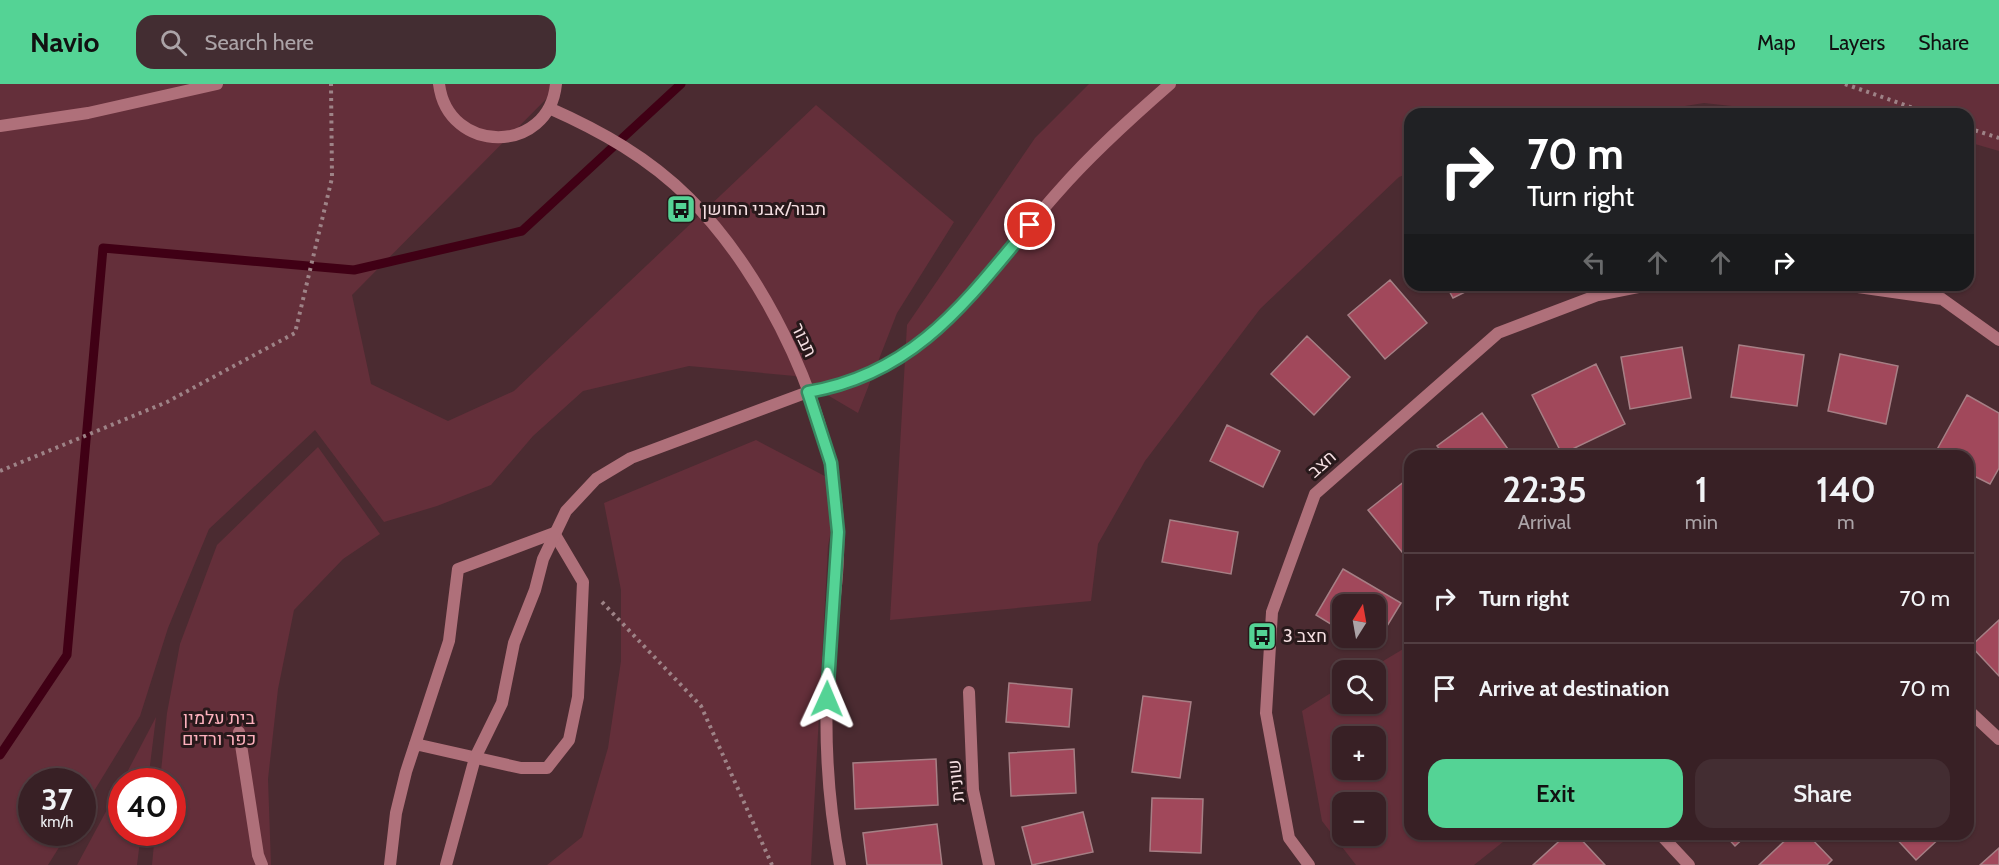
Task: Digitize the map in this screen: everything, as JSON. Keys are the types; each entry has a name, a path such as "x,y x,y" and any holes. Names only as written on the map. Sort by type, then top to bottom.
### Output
{"street":[{"path":"0,126 88,113 217,84"},
{"path":"439,84 444,104 455,119 469,131 487,137 505,138 523,132 538,122 549,108 556,84"},
{"path":"446,865 475,758 502,703 514,643 554,533 580,493 613,467 649,449 808,392 833,388 877,370 933,334 977,290 1058,191 1117,130 1170,84"},
{"name":"תבור","path":"549,108 597,129 633,152 663,175 710,220 745,266 808,392 831,463 838,521 837,579 828,672 827,753 834,832 840,865"},
{"name":"חצב","path":"1309,865 1288,838 1266,713 1272,612 1315,494 1498,333 1598,295 1618,291"},
{"path":"1886,291 1942,299 1999,340"},
{"path":"415,744 521,768 548,768 569,740 578,697 583,582 554,533"},
{"path":"390,865 396,813 415,744 449,641 458,569 554,533"},
{"name":"שונית","path":"969,692 973,790 989,865"},
{"path":"1974,716 1999,739"},
{"path":"239,732 258,855 262,865"},
{"path":"1666,840 1689,865"}],"path":[{"path":"0,471 166,402 295,333 332,178 331,84"},
{"path":"1845,84 1913,108"},
{"path":"1974,130 1999,138"},
{"path":"583,582 701,706 771,865"}],"green space":[{"path":"0,84 561,84 352,295 371,384 448,421 514,391 816,105 954,222 897,313 858,413 795,376 689,366 583,391 533,436 491,485 437,506 384,522 315,430 209,529 168,628 140,716 96,788 96,768 18,768 18,846 60,846 48,865 0,865"},
{"path":"1089,84 1999,84 1999,151 1974,144 1974,108 1750,108 1704,103 1672,108 1404,108 1404,175 1399,177 1260,309 1145,461 1098,544 1091,601 890,620 907,325 1035,138"},
{"path":"756,440 840,484 828,546 811,865 547,865 582,837 608,748 621,661 621,590 604,503"},
{"name":"בית עלמין כפר ורדים","path":"318,447 380,534 343,559 294,610 278,689 268,779 271,865 152,865 154,846 186,846 186,768 161,768 167,713 180,644 217,545"},
{"path":"1404,649 1404,840 1505,840 1474,865 1356,865 1341,846 1386,846 1386,792 1332,792 1332,834 1322,821 1302,711 1332,692 1332,714 1386,714 1385,660"},
{"path":"156,717 150,768 129,768"},
{"path":"108,808 108,846 139,846 137,865 77,865 87,846 96,846 96,830"}],"building":[{"path":"1390,280 1427,323 1385,359 1348,315"},
{"path":"1449,291 1467,291 1453,298"},
{"path":"1307,336 1350,377 1314,415 1271,374"},
{"path":"1739,345 1804,355 1797,406 1731,397"},
{"path":"1682,347 1691,398 1630,409 1621,357"},
{"path":"1840,354 1898,366 1886,424 1828,411"},
{"path":"1596,364 1625,424 1570,450 1560,450 1532,395"},
{"path":"1967,395 1999,413 1999,468 1990,484 1974,476 1974,450 1937,450"},
{"path":"1482,413 1509,450 1440,450 1437,446"},
{"path":"1227,425 1280,451 1263,487 1210,461"},
{"path":"1404,482 1404,555 1368,510"},
{"path":"1170,520 1238,532 1231,574 1162,562"},
{"path":"1343,569 1386,594 1332,594 1332,625 1316,615"},
{"path":"1386,594 1401,603 1386,628"},
{"path":"1999,620 1999,676 1974,649 1974,643"},
{"path":"1009,683 1072,689 1069,727 1006,722"},
{"path":"1143,696 1191,702 1180,778 1132,772"},
{"path":"1074,749 1076,793 1011,796 1009,753"},
{"path":"936,759 938,805 855,809 853,763"},
{"path":"1152,798 1203,799 1201,853 1150,851"},
{"path":"1083,812 1093,852 1032,865 1022,827"},
{"path":"937,824 942,865 867,865 863,833"},
{"path":"1560,840 1582,840 1605,865 1533,865"},
{"path":"1730,840 1742,840 1735,846"},
{"path":"1786,840 1813,840 1832,860 1827,865 1759,865"},
{"path":"1898,840 1938,840 1916,860"},
{"path":"1999,848 1999,865 1980,865"}],"waterway":[{"path":"0,755 67,655 103,248 354,270 522,231 681,84"}],"place":[{"name":"תבור/אבני החושן","path":"681,209"},
{"name":"חצב 3","path":"1262,636"}],"route":[{"path":"827,699 838,532 831,463 808,392 833,388 856,380 916,347 949,320 990,275 1030,225"}]}
